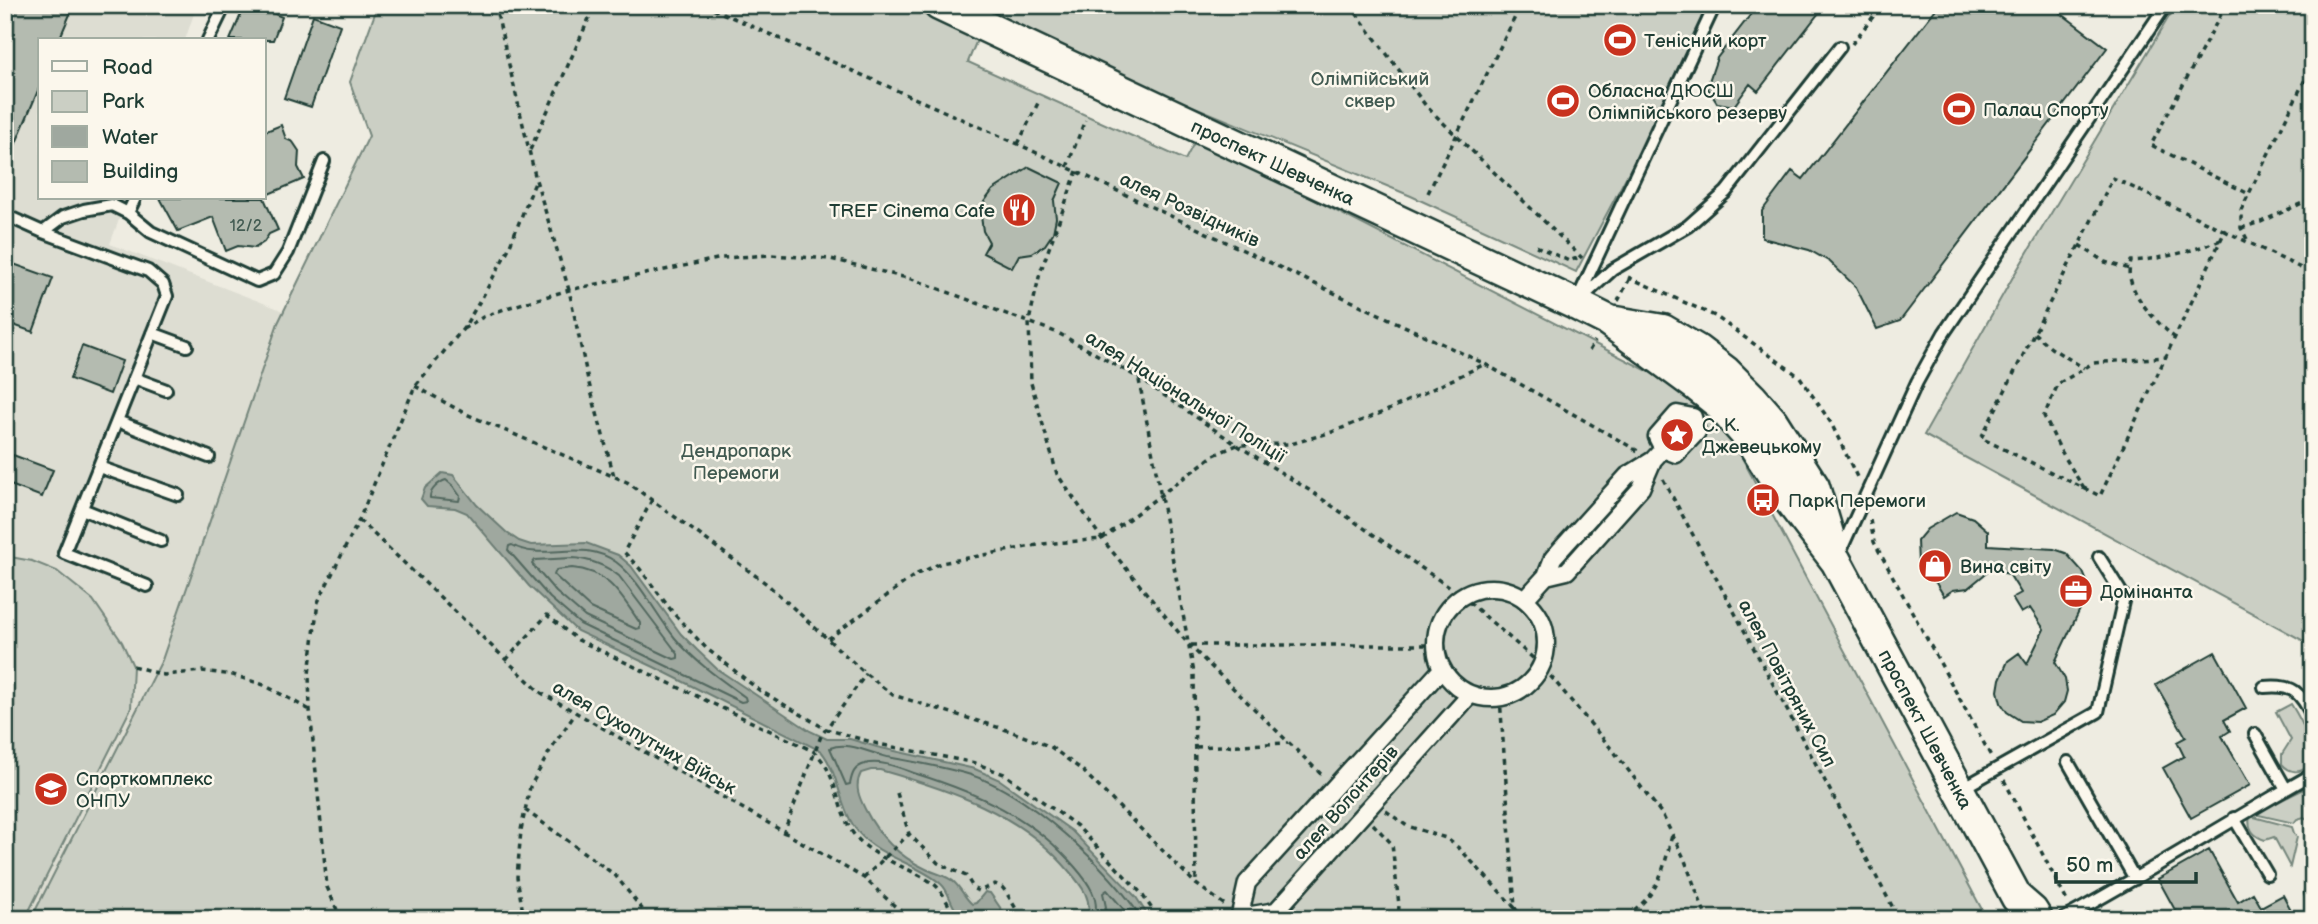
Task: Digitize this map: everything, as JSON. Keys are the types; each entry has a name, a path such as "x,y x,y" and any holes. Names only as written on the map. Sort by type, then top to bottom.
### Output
{"main road":[{"name":"проспект Шевченка","path":"939,5 1607,320 1718,403 1749,438 1790,500 1836,561 2023,912"}],"street":[{"path":"1525,599 1546,576 1553,558 1627,476 1658,454 1676,454 1697,432 1697,412 1677,414 1657,437 1658,454"},
{"path":"1494,588 1510,591 1525,599 1543,623 1546,652 1542,666 1525,687 1513,694 1485,699 1470,695 1449,679 1442,668 1436,645 1438,626 1447,610 1462,596 1477,590 1494,588"},
{"name":"алея Волонтерів","path":"1442,668 1247,883 1240,918 1276,911 1470,695"}],"lane":[{"path":"209,38 225,5"},
{"path":"1575,304 1715,5"},
{"path":"1836,561 1917,382 1944,333 2166,5"},
{"path":"1575,304 1612,270 1688,226 1726,192 1840,47"},
{"path":"43,232 63,217 112,205 128,213 151,232 257,281 274,274 288,252 324,161"},
{"path":"128,213 134,200"},
{"path":"5,215 148,271 163,284 167,296 64,553 147,586"},
{"path":"152,333 187,346"},
{"path":"134,377 166,390"},
{"path":"117,421 209,457"},
{"path":"99,467 178,495"},
{"path":"82,509 161,541"},
{"path":"1959,790 2098,712 2124,597 2099,557"},
{"path":"2264,687 2278,685 2290,688 2299,694 2313,718"},
{"path":"2255,734 2286,789"},
{"path":"2068,762 2135,880"},
{"path":"2068,916 2135,880 2234,818 2313,774"},
{"path":"2234,818 2267,874"}],"path":[{"path":"495,5 536,180 569,290 588,380 614,476"},
{"path":"529,152 595,5"},
{"name":"алея Розвідників","path":"704,5 1077,171 1485,364 1658,454"},
{"path":"1350,5 1426,106 1580,257 1595,262"},
{"path":"1428,193 1521,5"},
{"path":"1840,47 1853,44 1882,5"},
{"path":"2226,5 2151,145 2249,194"},
{"path":"2248,241 2241,228 2241,210 2313,64"},
{"path":"1018,144 1040,99"},
{"path":"1067,167 1085,120"},
{"path":"1077,171 1040,273 1028,321 1031,383 1057,474 1102,539 1189,645 1334,787"},
{"path":"2225,231 2100,496 1981,438 2113,178 2248,241 2313,274"},
{"path":"341,919 327,887 310,710 309,674 318,603 359,520 415,386 463,329 508,250 536,180"},
{"path":"2241,228 2261,222 2313,198"},
{"path":"2175,338 2155,320 2138,296 2129,276 2131,261 2188,252 2221,240"},
{"path":"2079,245 2105,262 2130,269"},
{"path":"1536,246 1569,261 1580,257"},
{"name":"алея Національної Поліції","path":"463,329 483,317 510,307 569,290 722,258 783,255 831,259 915,280 1058,333 1139,378 1309,490 1462,596 1542,666 1662,814 1684,858 1707,919"},
{"path":"1612,270 1715,316 1800,377 1831,423 1866,495 1874,542 1998,769 2068,916"},
{"path":"2034,333 2050,348 2084,368"},
{"path":"2085,490 2044,416 2058,384 2092,363 2166,357"},
{"path":"828,639 915,575 942,563 1043,544 1102,539 1214,455 1237,445 1291,444 1332,432 1386,411 1485,364"},
{"path":"1139,378 1189,645 1196,696 1196,884"},
{"path":"415,386 466,414 627,482 767,584 893,695 1051,747 1082,770 1196,884 1240,918"},
{"name":"алея Повітряних Сил","path":"1658,454 1899,919"},
{"path":"652,500 624,552 674,614 706,648 759,690 826,729 878,744 975,763 1004,774 1077,826 1141,893 1159,919"},
{"name":"алея Сухопутних Військ","path":"359,520 540,692 783,834 864,878 909,919"},
{"path":"506,660 547,615 576,639 814,749 826,765 845,820 856,838 940,889 951,912 958,919"},
{"path":"1189,645 1436,645"},
{"path":"133,666 164,675 202,671 233,675 264,685 310,710"},
{"path":"783,834 814,749 866,674"},
{"path":"1500,698 1515,908 1505,919"},
{"path":"524,919 517,877 530,787 552,747 576,713"},
{"path":"1196,747 1289,743"},
{"path":"897,793 909,834 938,863 966,876 974,890 979,891 995,884 1002,887 1022,919"},
{"path":"1374,801 1407,827 1446,838 1460,849 1522,919"},
{"path":"525,810 615,875 650,919"},
{"path":"1363,814 1392,844 1399,905 1398,919"},
{"path":"864,878 909,834"},
{"path":"1616,919 1647,900 1659,880 1672,835"}],"shaded area":[{"path":"5,5 197,5 186,38 38,38 38,200 126,200 110,244 284,311 162,660 30,919 5,919"}],"green space":[{"name":"Дендропарк Перемоги","path":"378,5 928,5 981,30 968,62 1185,160 1196,139 1714,405 1987,919 31,919 162,660 278,323 369,136 350,82"},
{"name":"Олімпійський сквер","path":"948,5 1717,5 1576,272 1411,196"},
{"path":"2176,5 2313,5 2313,646 1924,435 2014,275"},
{"name":"Спорткомплекс ОНПУ","path":"5,556 32,561 57,571 93,600 122,642 133,666 131,708 25,919 5,919"},
{"path":"2291,704 2307,735 2311,752 2307,767 2297,771 2282,764 2282,754 2291,740 2276,712"},
{"path":"2310,786 2313,787 2313,823 2304,817 2294,823 2254,814"},
{"path":"2250,816 2292,827 2297,837 2290,867 2274,837 2265,840 2252,831 2249,825"}],"water":[{"path":"442,473 453,475 477,505 519,541 531,545 586,543 618,555 631,566 681,634 717,669 810,731 827,739 850,739 975,769 1000,780 1072,831 1136,897 1150,919 1087,919 1089,905 1074,877 1050,851 1007,819 958,795 932,786 880,770 861,773 858,791 861,800 870,819 890,845 916,864 952,881 972,904 985,892 990,893 1008,919 965,919 954,907 941,884 877,848 859,833 847,814 832,770 821,751 577,631 529,586 467,513 455,508 427,506 421,499 425,488"}],"building":[{"path":"5,5 74,5 60,38 38,38 38,91 5,169"},
{"path":"245,5 254,5 282,17 273,40 231,38"},
{"path":"1758,5 1825,5 1758,91 1750,84 1734,106 1717,103 1707,87 1717,58"},
{"name":"Палац Спорту","path":"1939,5 2050,5 2107,48 1900,321 1877,329 1856,287 1830,262 1809,250 1762,238 1762,211 1792,171 1803,179"},
{"path":"313,15 340,25 311,107 284,98"},
{"path":"281,125 286,139 293,142 299,151 298,167 304,179 266,195 266,131"},
{"name":"TREF Cinema Cafe","path":"1029,167 1062,183 1054,201 1056,218 1053,233 1045,245 1032,253 1019,255 1012,268 983,253 989,242 983,231 981,216 984,202 993,190"},
{"path":"161,200 265,200 278,230 269,234 264,242 255,248 238,246 226,251 213,217 178,231"},
{"path":"5,261 53,278 33,332 5,322"},
{"path":"82,346 122,361 110,394 70,379"},
{"path":"13,455 53,470 42,497 5,483 5,475"},
{"path":"1956,512 1973,518 1988,531 1988,545 2054,549 2066,553 2083,572 2088,584 2083,603 2055,662 2065,679 2067,691 2064,702 2053,715 2037,722 2021,721 2007,712 1998,691 2008,661 2019,653 2027,664 2044,629 2030,608 2021,613 2012,598 2021,593 2009,574 1990,570 1968,588 1953,590 1944,596 1918,564 1917,541 1927,529"},
{"path":"2215,652 2246,708 2224,720 2230,731 2222,736 2250,785 2191,818 2163,768 2184,756 2177,742 2186,737 2156,685"},
{"path":"2209,850 2238,902 2253,893 2261,907 2283,895 2296,919 2180,919 2158,879"}],"place":[{"name":"Тенісний корт","path":"1620,40"},
{"name":"Обласна ДЮСШ Олімпійського резерву","path":"1563,101"},
{"name":"Палац Спорту","path":"1959,109"},
{"name":"TREF Cinema Cafe","path":"1019,210"},
{"name":"С. К. Джевецькому","path":"1677,435"},
{"name":"Парк Перемоги","path":"1763,500"},
{"name":"Вина світу","path":"1935,566"},
{"name":"Домінанта","path":"2076,591"},
{"name":"Спорткомплекс ОНПУ","path":"51,789"}]}
